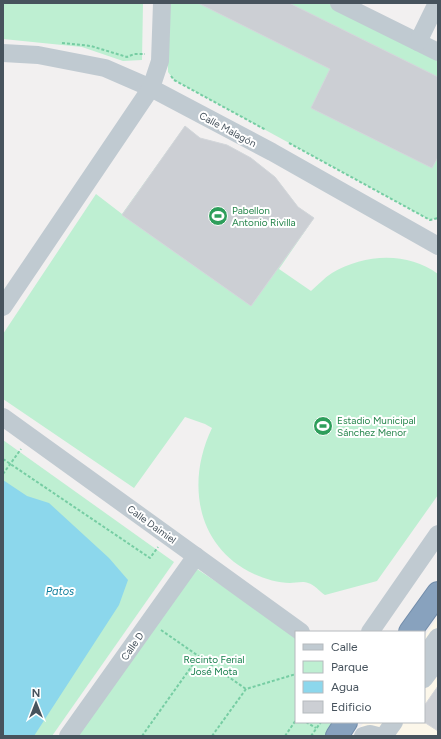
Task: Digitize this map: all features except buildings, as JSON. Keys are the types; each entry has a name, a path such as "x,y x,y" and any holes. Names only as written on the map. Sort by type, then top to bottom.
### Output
{"highway":[{"path":"411,631 438,593"},
{"path":"337,736 345,723"}],"street":[{"path":"151,88 153,3"},
{"path":"3,307 151,88 160,60 162,3"},
{"path":"339,3 438,52"},
{"path":"418,42 436,3"},
{"name":"Calle Malagón","path":"3,53 38,55 105,68 151,88 272,152 438,245"},
{"name":"Calle Daimiel","path":"3,417 300,631"},
{"path":"371,631 438,534"},
{"name":"Calle D","path":"68,736 196,556"},
{"path":"425,656 438,637"},
{"path":"425,679 438,660"},
{"path":"374,733 392,723"}],"path":[{"path":"3,474 30,436"},
{"path":"3,459 150,558 159,545"},
{"path":"149,621 246,689"},
{"path":"142,736 199,656"},
{"path":"212,736 246,689 295,674"},
{"path":"285,736 295,721"},
{"path":"308,723 316,728"},
{"path":"311,736 320,723"}],"shaded area":[{"path":"438,617 438,736 354,736 363,723 425,723 425,636"}],"green space":[{"path":"3,3 143,3 142,60 123,61 82,47 3,39"},
{"path":"167,3 339,3 438,52 438,218 430,220 174,80 168,72"},
{"path":"185,126 200,138 227,145 251,158 275,177 298,207 314,218 279,269 311,291 332,273 344,267 371,259 385,258 413,261 438,274 438,495 377,581 325,595 315,586 310,584 304,582 286,583 263,578 234,562 219,547 208,530 202,511 199,491 199,470 204,449 212,428 205,424 185,417 134,488 3,399 3,334 96,194 122,214"},
{"name":"Patos","path":"3,440 174,562 52,736 3,736"},
{"name":"Recinto Ferial José Mota","path":"194,567 295,634 295,723 336,723 327,736 75,736"}],"water":[{"name":"Patos","path":"3,480 27,496 49,503 109,558 128,580 119,605 34,736 3,736"}],"place":[{"name":"Pabellon Antonio Rivilla","path":"218,216"},
{"name":"Estadio Municipal Sánchez Menor","path":"323,426"}]}
